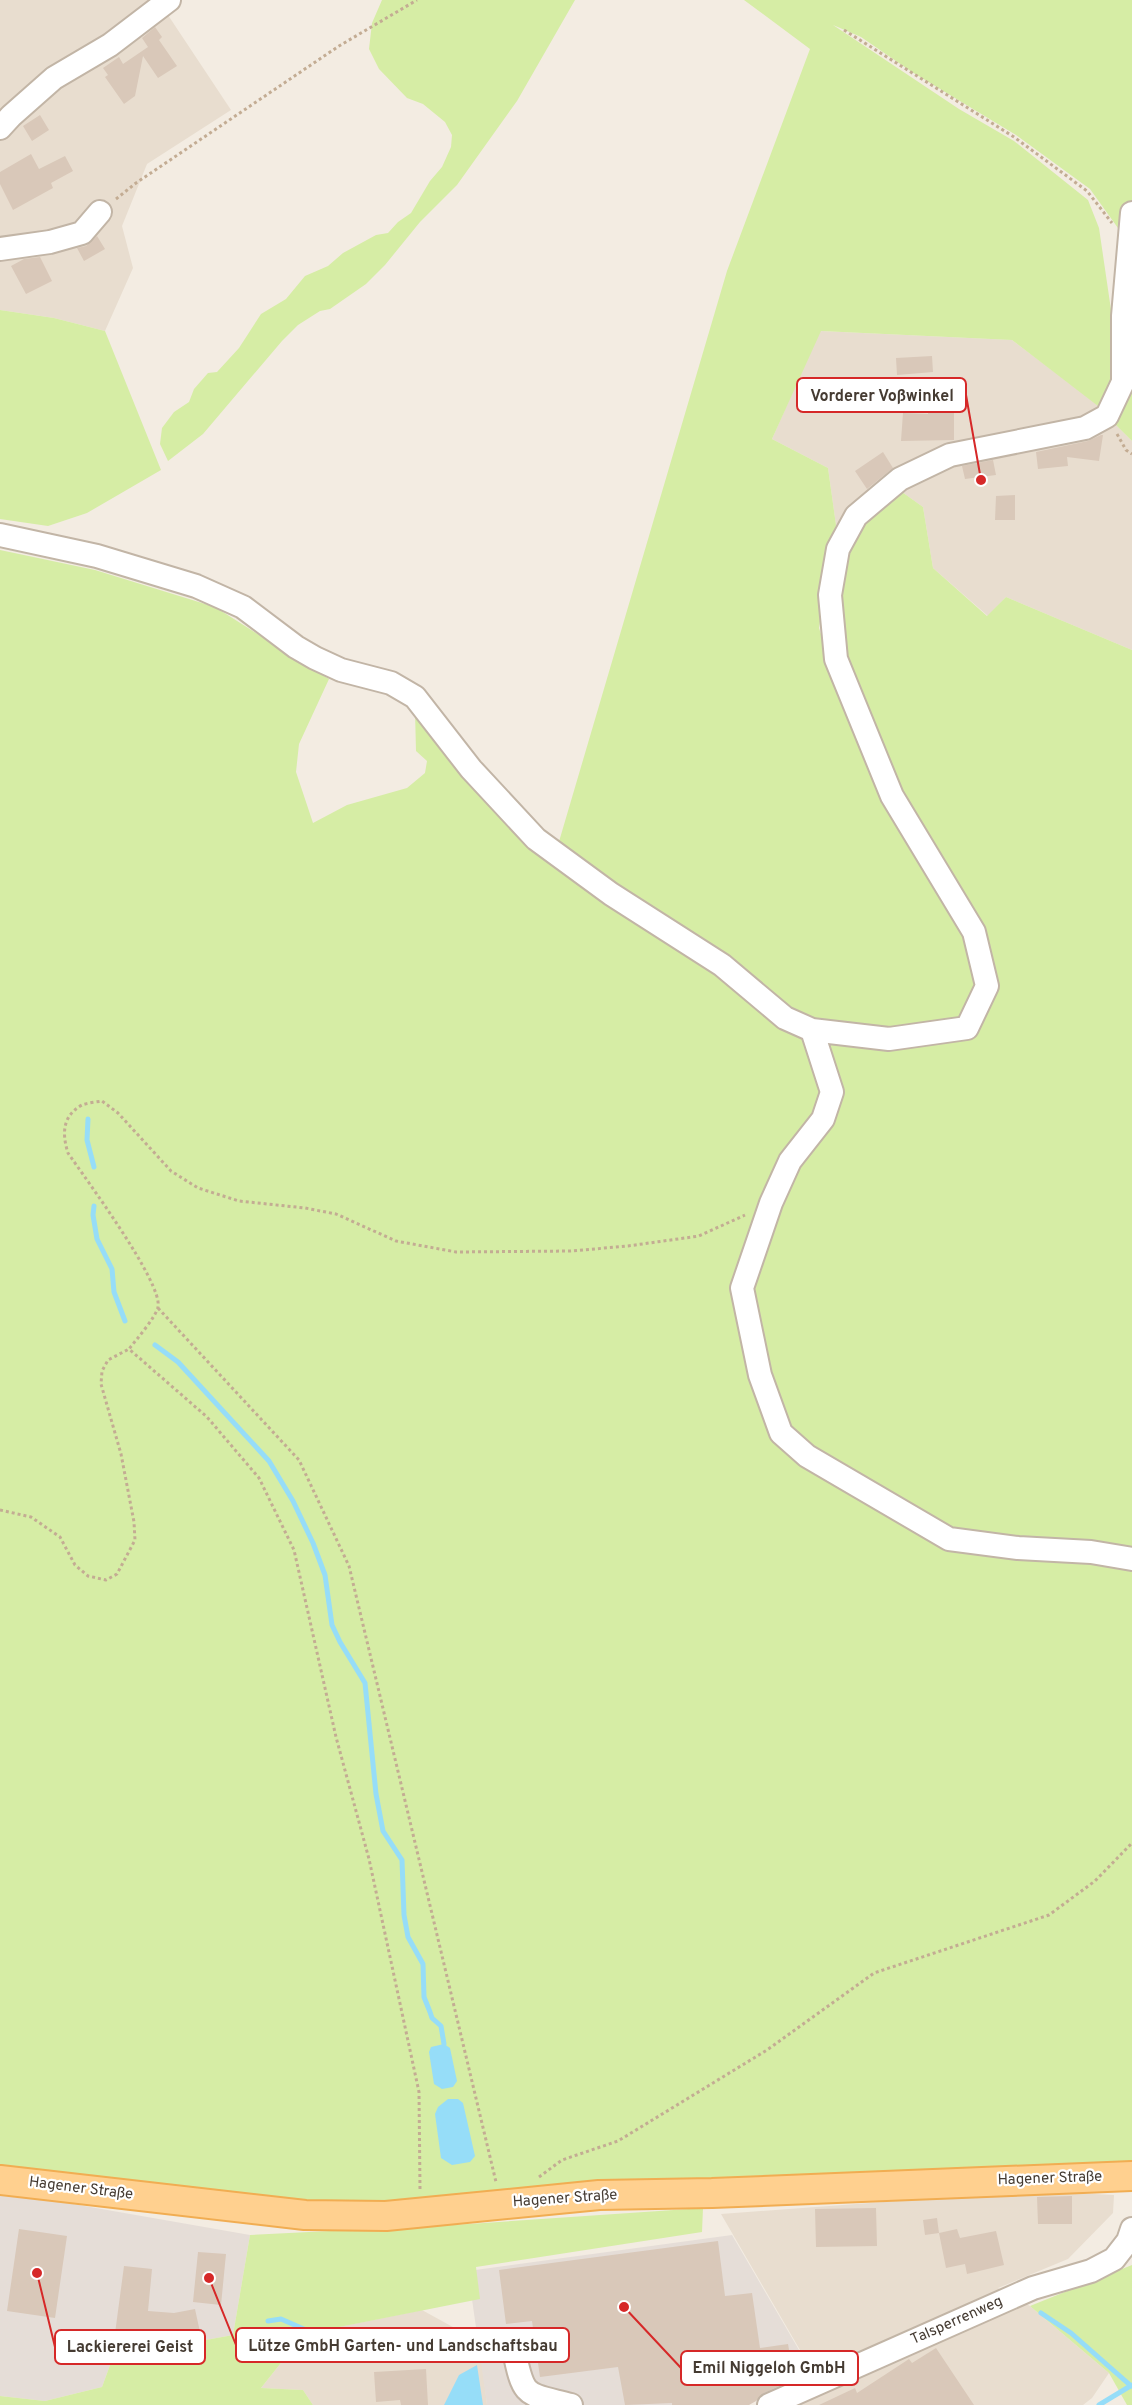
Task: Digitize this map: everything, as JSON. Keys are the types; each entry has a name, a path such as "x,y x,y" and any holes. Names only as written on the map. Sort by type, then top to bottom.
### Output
{"main road":[{"name":"Hagener Straße","path":"0,2180 305,2215 386,2216 599,2195 712,2193 1132,2175"}],"street":[{"path":"0,128 54,78 110,45 170,0"},
{"path":"0,249 50,242 82,232 100,212"},
{"path":"0,535 97,556 196,586 243,607 296,647 315,658 341,670 391,683 407,692 414,697 471,769 536,839 611,894 722,965 785,1018 812,1030 889,1039 968,1028 987,986 974,933 892,796 836,659 830,596 838,549 856,516 900,479 950,455 1085,429 1107,416 1123,382 1123,316 1132,213"},
{"path":"812,1030 832,1092 823,1119 790,1161 771,1203 742,1288 760,1375 781,1433 807,1456 949,1539 1018,1548 1091,1552 1132,1559"},
{"name":"Talsperrenweg","path":"769,2405 1033,2288 1091,2271 1114,2259 1128,2241 1132,2229"},
{"path":"514,2351 524,2388 538,2396 571,2405"}],"path":[{"path":"100,212 136,183 261,98 391,13 417,0"},
{"path":"844,30 1014,137 1087,191 1129,246"},
{"path":"1107,416 1126,450 1132,454"},
{"path":"0,1510 31,1517 60,1537 75,1565 88,1576 106,1580 117,1574 135,1540 126,1474 101,1384 102,1371 108,1360 129,1349 158,1308 157,1292 131,1246 68,1153 62,1137 68,1118 82,1105 102,1101 118,1113 171,1171 198,1188 238,1201 305,1208 336,1214 396,1241 456,1252 571,1251 699,1236 771,1203"},
{"path":"158,1308 299,1460 349,1566 501,2204"},
{"path":"129,1349 207,1417 259,1478 294,1550 336,1737 369,1859 419,2092 418,2214"},
{"path":"536,2179 562,2160 618,2141 628,2135 767,2050 874,1973 1049,1915 1095,1881 1132,1843"}],"shaded area":[{"path":"0,0 158,0 231,110 147,164 122,226 133,268 105,331 54,318 0,310"},
{"path":"820,331 1012,340 1094,402 1132,441 1132,650 1006,597 988,616 933,568 923,507 902,492 836,525 828,468 772,439"},
{"path":"1033,2191 1114,2195 1113,2213 1068,2259 998,2288 1030,2306 1109,2373 1092,2398 1083,2405 798,2405 825,2393 721,2214"},
{"path":"0,2193 250,2235 233,2335 113,2357 102,2387 45,2401 0,2396"},
{"path":"732,2235 813,2374 747,2405 487,2405 468,2271"},
{"path":"422,2310 480,2342 487,2405 313,2405 303,2390 261,2388 304,2334"}],"green space":[{"path":"382,0 575,0 517,101 457,185 420,222 385,265 366,284 330,309 320,311 298,325 203,434 168,461 160,444 162,428 174,412 189,402 194,389 208,373 217,372 239,348 261,314 286,299 305,276 328,266 343,253 376,235 388,233 411,213 430,181 442,167 451,147 452,135 445,122 423,104 407,98 379,69 369,49 372,23"},
{"path":"744,0 1132,0 1132,207 1128,242 1090,189 1016,135 912,72 861,37 833,25 959,109 1014,141 1088,200 1099,228 1115,337 1116,386 1098,406 1012,340 821,331 772,439 828,468 836,525 819,628 848,717 888,805 967,934 980,988 961,1023 966,1030 988,986 975,932 895,795 841,657 833,595 841,551 859,519 868,509 902,492 923,507 933,568 987,616 1006,597 1132,650 1132,2176 854,2192 599,2195 386,2216 305,2215 0,2180 0,550 95,570 215,607 329,679 299,744 296,772 313,823 347,805 407,788 425,773 427,761 416,751 415,711 433,708 444,717 441,743 515,831 604,904 661,933 704,960 780,1018 785,1006 690,933 558,845 727,271 810,49"},
{"path":"1132,232 1132,441 1107,416"},
{"path":"0,310 54,318 105,331 161,470 87,513 48,526 0,519"},
{"path":"703,2208 702,2232 476,2267 480,2299 304,2334 261,2388 303,2390 313,2405 0,2405 0,2396 45,2401 102,2387 113,2357 233,2335 250,2235 469,2224"},
{"path":"1132,2265 1132,2405 1127,2405 1109,2373 1030,2306"}],"water":[{"path":"444,2044 450,2048 457,2081 453,2087 442,2089 434,2084 429,2052 431,2047"},
{"path":"448,2099 458,2099 463,2103 475,2156 470,2162 452,2165 441,2158 435,2114 438,2107"},
{"path":"477,2365 483,2405 444,2405 459,2375"}],"building":[{"path":"155,27 162,37 159,40 177,66 158,78 143,56 135,96 124,104 105,77 108,75 103,68 119,57 123,64 148,47 142,38"},
{"path":"40,115 49,130 32,141 23,126"},
{"path":"31,154 39,169 65,156 73,171 51,183 53,188 13,210 0,184 0,172"},
{"path":"97,236 105,249 84,261 77,248 86,246"},
{"path":"40,257 52,281 26,294 11,266 24,259"},
{"path":"932,356 933,372 897,375 896,358"},
{"path":"928,392 954,394 954,440 901,441 903,413 928,414"},
{"path":"1103,435 1099,461 1067,457 1068,466 1038,469 1036,452 1088,441"},
{"path":"883,452 893,468 867,489 855,471"},
{"path":"993,460 996,475 965,479 962,466"},
{"path":"1015,495 1015,520 995,520 996,496"},
{"path":"1072,2196 1072,2224 1038,2224 1037,2197"},
{"path":"876,2208 877,2246 816,2247 815,2209"},
{"path":"937,2218 939,2233 925,2235 923,2220"},
{"path":"19,2229 67,2236 55,2318 7,2311"},
{"path":"957,2229 960,2238 996,2231 1004,2265 967,2274 965,2264 946,2268 939,2233"},
{"path":"718,2241 725,2296 752,2293 760,2348 788,2344 794,2379 764,2393 749,2405 672,2405 672,2403 625,2405 618,2367 540,2377 532,2321 506,2324 499,2270"},
{"path":"198,2252 226,2254 221,2305 193,2302"},
{"path":"124,2266 152,2269 148,2311 174,2313 195,2309 200,2332 174,2335 168,2340 149,2341 148,2343 114,2341"},
{"path":"936,2348 974,2405 819,2405 855,2388 857,2393 909,2359 912,2363"},
{"path":"426,2369 428,2405 401,2405 400,2400 376,2402 374,2372"}],"waterway":[{"path":"88,1119 87,1140 94,1167"},
{"path":"94,1206 93,1215 97,1239 112,1269 114,1292 125,1321"},
{"path":"155,1345 178,1362 269,1461 293,1501 313,1543 325,1575 332,1625 365,1683 376,1794 383,1831 402,1860 404,1915 408,1937 423,1964 424,1997 432,2018 441,2026 444,2044"},
{"path":"1041,2313 1071,2333 1131,2386"},
{"path":"268,2321 281,2319 338,2344"},
{"path":"1099,2405 1132,2385"}],"place":[{"name":"Vorderer Voßwinkel","path":"981,480"},
{"name":"Lackiererei Geist","path":"37,2273"},
{"name":"Lütze GmbH Garten- und Landschaftsbau","path":"209,2278"},
{"name":"Emil Niggeloh GmbH","path":"624,2307"}]}
